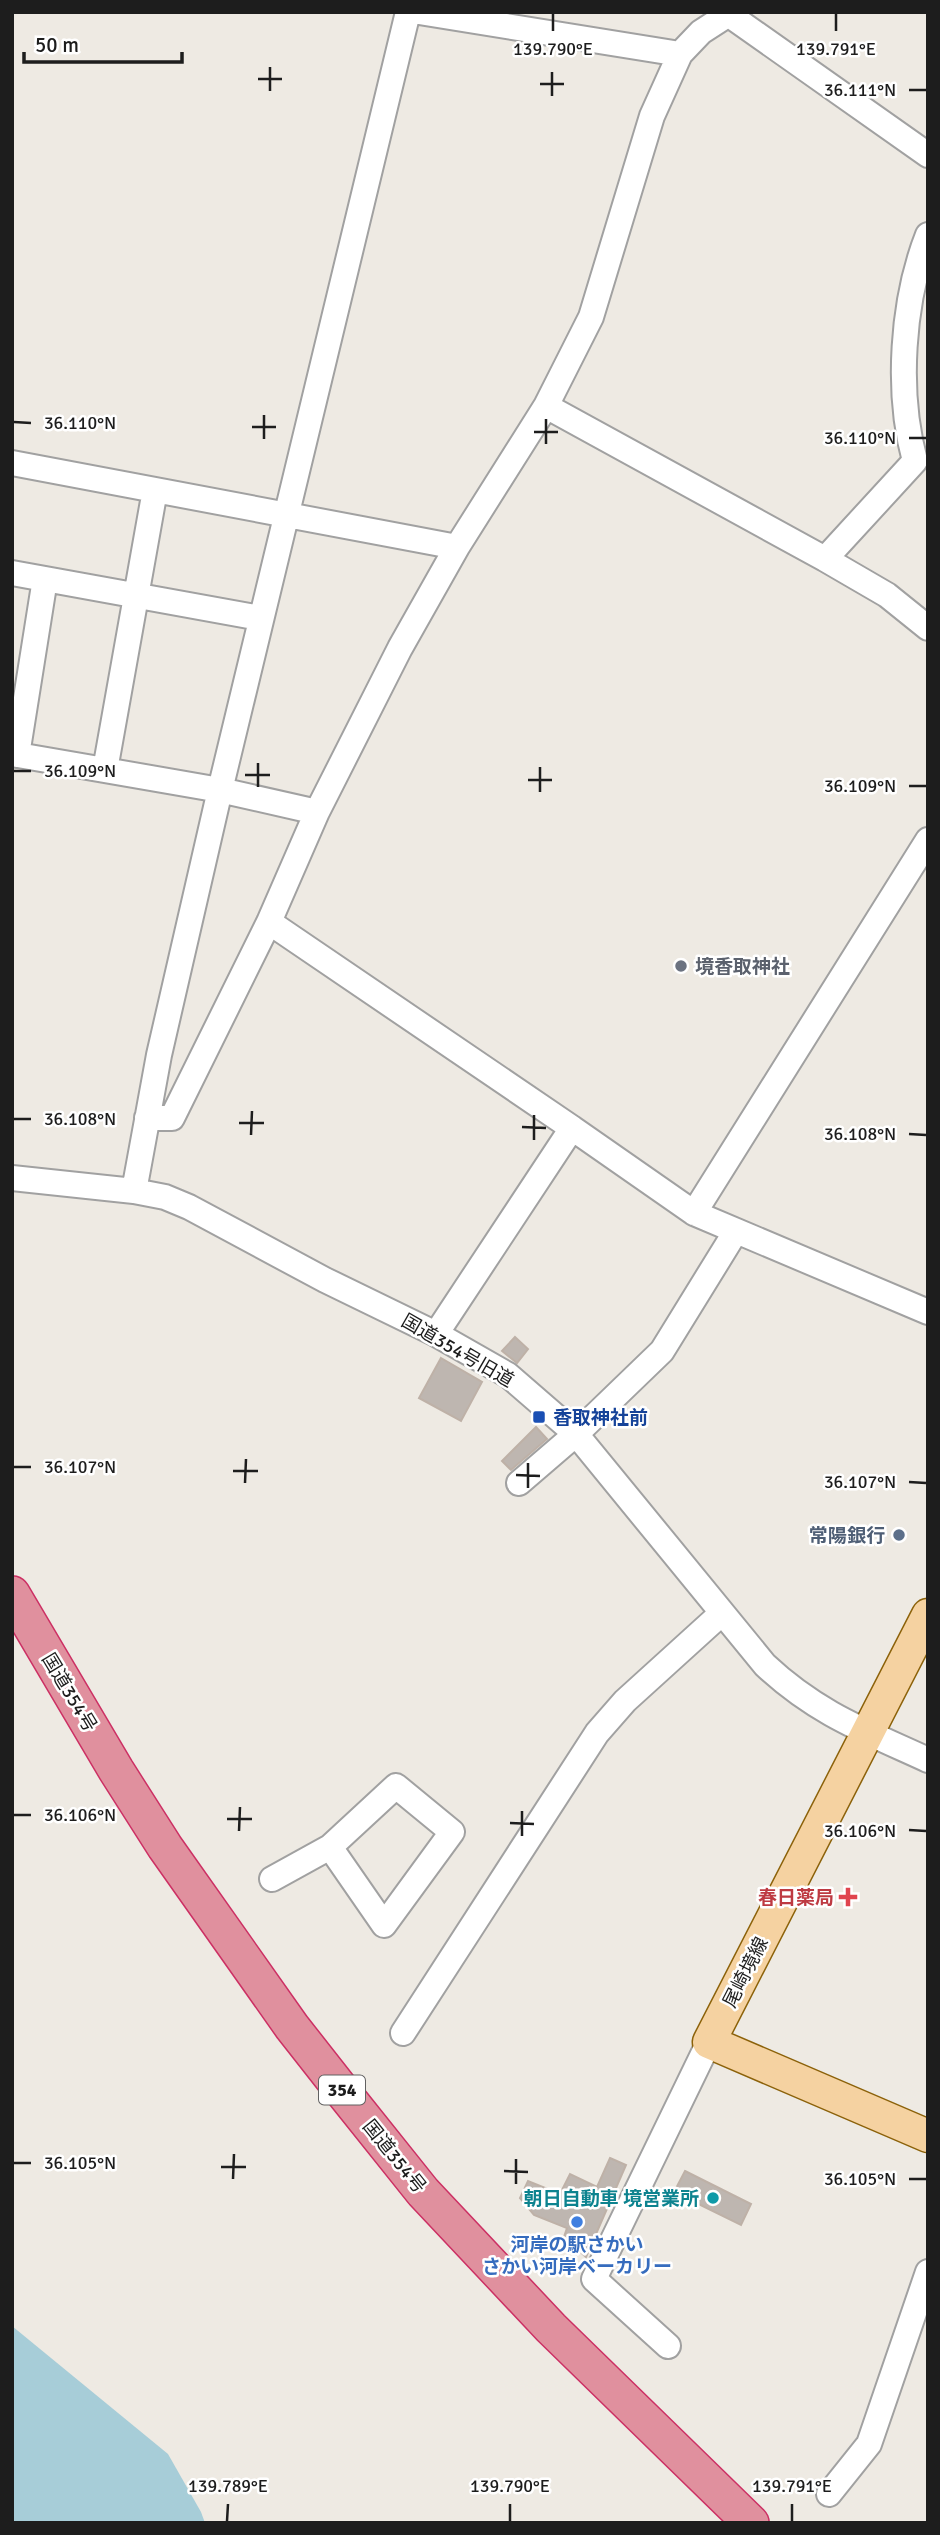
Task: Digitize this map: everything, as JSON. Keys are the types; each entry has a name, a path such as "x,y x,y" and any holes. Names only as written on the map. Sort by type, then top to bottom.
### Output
{"highway":[{"name":"国道354号","path":"12,1594 165,1847 292,2027 363,2118 423,2192 551,2328 751,2523"}],"main road":[{"name":"尾崎境線","path":"709,2042 928,1615"},
{"path":"709,2042 928,2136"}],"street":[{"path":"134,1191 147,1118 220,790 408,12"},
{"path":"419,12 680,54"},
{"path":"147,1118 172,1118 269,922 317,812 394,659 457,547 546,406 591,317 652,117 680,54 701,32 730,13 928,155"},
{"path":"825,559 915,461 908,435 905,368 908,307 921,252 928,235"},
{"path":"546,406 887,595 928,628"},
{"path":"12,463 457,547"},
{"path":"105,770 155,490"},
{"path":"12,573 260,618"},
{"path":"45,579 14,754 220,790 317,812"},
{"path":"694,1213 928,841"},
{"path":"269,922 694,1213 928,1312"},
{"path":"436,1334 572,1128"},
{"name":"国道354号旧道","path":"12,1178 134,1191 165,1197 190,1207 325,1280 436,1334 508,1375 576,1434 722,1614 765,1665 786,1685 826,1713 928,1760"},
{"path":"519,1483 576,1434 662,1351 736,1231"},
{"path":"403,2033 597,1733 625,1700 722,1614"},
{"path":"272,1879 330,1847 396,1786 452,1832 384,1925 330,1847"},
{"path":"668,2346 594,2279 709,2042"},
{"path":"829,2494 869,2444 928,2272"}],"water":[{"path":"12,2326 168,2454 205,2523 12,2523"}],"building":[{"path":"515,1337 528,1349 517,1363 502,1351"},
{"path":"441,1358 482,1382 461,1421 419,1398"},
{"path":"536,1427 547,1439 511,1470 502,1461"},
{"name":"河岸の駅さかい さかい河岸ベーカリー","path":"610,2158 626,2165 586,2257 564,2237 567,2228 534,2215 520,2198 528,2181 560,2194 570,2174 597,2187"},
{"name":"朝日自動車 境営業所","path":"685,2171 751,2204 741,2225 674,2192"}],"place":[{"name":"境香取神社","path":"681,966"},
{"name":"香取神社前","path":"539,1417"},
{"name":"常陽銀行","path":"899,1535"},
{"name":"春日薬局","path":"848,1897"},
{"name":"朝日自動車 境営業所","path":"713,2198"},
{"name":"河岸の駅さかい さかい河岸ベーカリー","path":"577,2222"}]}
